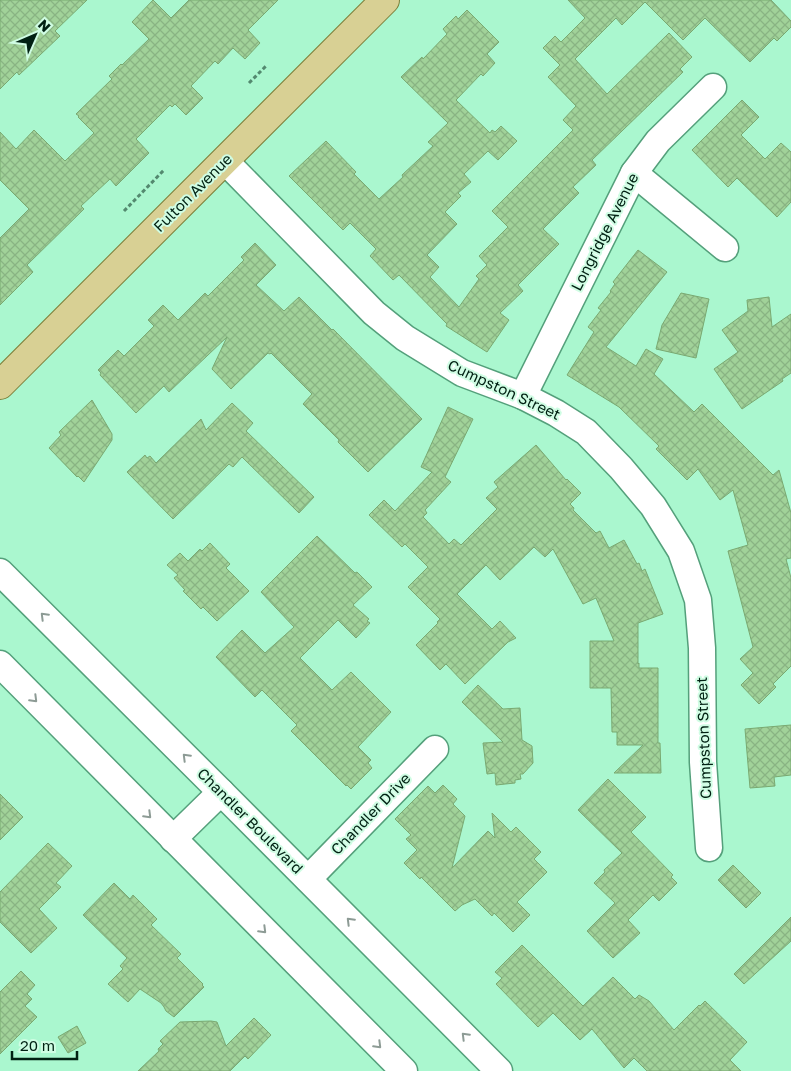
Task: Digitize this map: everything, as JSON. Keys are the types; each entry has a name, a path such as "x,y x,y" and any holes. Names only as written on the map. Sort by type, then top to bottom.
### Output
{"main road":[{"name":"Fulton Avenue","path":"0,386 385,0"}],"street":[{"name":"Longridge Avenue","path":"523,396 634,173 658,141 713,87"},
{"name":"Cumpston Street","path":"224,161 374,313 405,338 462,373 523,396 556,413 586,432 621,468 653,506 681,551 698,600 702,648 703,762 709,848"},
{"path":"634,173 725,248"},
{"name":"Chandler Boulevard","path":"0,572 499,1071"},
{"path":"0,664 404,1071"},
{"name":"Chandler Drive","path":"308,879 435,749"},
{"path":"173,840 221,792"}],"path":[{"path":"249,83 267,65"},
{"path":"124,211 164,170"}],"building":[{"path":"0,0 87,0 55,31 60,36 19,75 17,72 0,89"},
{"path":"153,0 171,18 189,0 278,0 248,30 260,43 245,59 233,48 218,64 215,61 191,86 203,98 186,115 175,104 172,107 170,105 136,139 149,153 116,186 110,179 81,206 84,209 27,265 33,272 0,305 0,238 29,209 0,180 0,132 16,149 34,130 65,161 94,133 76,114 112,79 109,76 149,39 132,22"},
{"path":"568,0 771,0 791,21 791,27 777,41 774,38 750,62 705,18 683,40 645,2 622,25 616,18 575,59 607,94 669,33 692,57 680,69 683,72 592,160 596,165 573,187 579,193 543,229 559,244 518,285 523,291 500,313 509,320 487,352 446,326 447,324 399,275 393,280 370,256 376,249 350,223 343,230 289,176 326,141 356,172 354,174 379,199 403,177 402,175 433,146 428,142 448,123 401,77 422,57 423,59 447,34 443,29 456,16 458,19 467,10 499,42 487,54 495,63 483,76 481,74 456,100 490,133 492,130 495,132 501,126 517,141 498,160 488,151 464,174 471,182 458,193 461,196 445,212 457,224 427,255 439,267 430,277 459,307 479,279 476,276 487,265 479,256 508,227 492,211 573,130 563,120 576,106 548,77 560,65 543,48 555,36 561,42 585,18"},
{"path":"742,100 759,117 741,135 765,159 781,143 791,152 791,202 777,217 737,178 728,187 692,150"},
{"path":"255,243 276,265 256,285 284,311 299,297 422,419 368,472 303,404 312,394 271,353 268,353 231,389 212,369 227,337 169,392 164,386 136,413 100,375 101,373 98,370 118,350 124,356 154,326 148,320 163,305 178,320 205,293 208,296 244,260 241,257"},
{"path":"638,250 667,272 606,347 636,366 646,349 663,359 654,374 694,412 702,404 773,475 779,470 791,513 791,558 786,559 791,578 791,666 773,684 776,687 759,704 741,685 753,673 740,659 753,647 728,551 748,545 733,490 720,500 698,469 687,480 656,449 659,446 619,407 567,375 594,332 588,327 601,310 598,308 611,292 615,284 613,282"},
{"path":"681,293 709,299 696,358 656,349 662,325"},
{"path":"769,297 772,327 791,314 791,373 782,379 783,381 742,409 714,369 738,352 722,330 748,311 747,300"},
{"path":"92,400 112,434 112,440 84,482 49,448 61,435 59,432"},
{"path":"232,403 253,423 246,431 314,497 299,513 242,457 233,467 229,464 173,519 127,472 145,455 147,458 150,456 156,463 201,419 206,430"},
{"path":"448,407 473,419 445,477 451,482 425,510 427,513 423,517 449,544 454,539 461,545 497,509 486,498 498,487 494,482 536,445 566,480 581,493 570,504 574,508 573,510 596,533 600,531 609,548 624,540 642,571 645,569 663,614 638,623 639,668 658,668 658,743 660,743 661,773 614,773 643,745 617,745 617,732 612,732 611,688 590,688 590,641 614,641 596,598 583,604 553,549 545,557 534,547 500,580 486,565 457,594 492,629 500,621 516,638 508,642 465,684 446,664 440,670 416,645 440,619 408,587 428,567 405,544 402,547 369,515 384,500 395,511 432,472 421,467"},
{"path":"317,536 372,587 353,605 369,619 367,621 370,623 356,638 338,620 300,658 332,690 351,672 391,712 358,747 371,760 368,763 372,768 351,789 291,731 297,725 262,690 255,697 216,657 242,630 265,653 294,627 261,592"},
{"path":"210,543 230,564 226,568 249,591 217,621 203,607 201,609 183,591 185,590 174,578 178,575 167,565 180,553 188,561 200,549 202,551"},
{"path":"478,685 503,709 520,708 522,740 532,746 533,763 523,774 520,774 521,779 515,780 515,783 496,785 495,773 487,774 483,743 503,742 462,702"},
{"path":"791,725 791,775 774,777 775,786 750,788 745,729"},
{"path":"608,779 646,817 631,832 673,875 671,877 677,883 659,901 653,895 628,920 640,933 613,958 587,931 615,903 594,883 605,872 604,870 622,853 578,810"},
{"path":"443,785 457,799 453,804 465,816 452,868 488,831 495,838 492,813 511,832 516,827 541,852 534,859 547,872 517,902 530,915 513,932 494,913 492,916 475,899 462,905 455,911 404,863 417,850 406,839 411,835 395,819 428,786 435,793"},
{"path":"0,794 23,817 0,840"},
{"path":"48,843 72,866 56,883 61,887 39,909 57,928 31,953 0,922 0,892"},
{"path":"733,865 761,893 746,908 718,880"},
{"path":"114,883 130,899 133,895 157,919 151,925 181,954 177,958 203,984 204,987 174,1017 166,1011 161,1003 140,989 128,1002 108,984 123,969 120,966 127,958 83,915"},
{"path":"791,917 791,941 744,984 734,974"},
{"path":"522,945 583,1006 613,977 635,999 639,995 649,1001 674,1030 705,1001 747,1042 730,1060 741,1071 647,1071 634,1058 624,1068 592,1029 580,1040 553,1013 538,1027 496,984 502,978 495,972"},
{"path":"21,971 35,985 27,994 32,999 25,1006 37,1017 0,1054 0,992"},
{"path":"254,1018 271,1035 248,1059 245,1056 230,1071 138,1071 159,1051 158,1049 163,1044 160,1041 180,1022 217,1022 226,1046"},
{"path":"77,1026 86,1043 68,1053 58,1037"}]}
